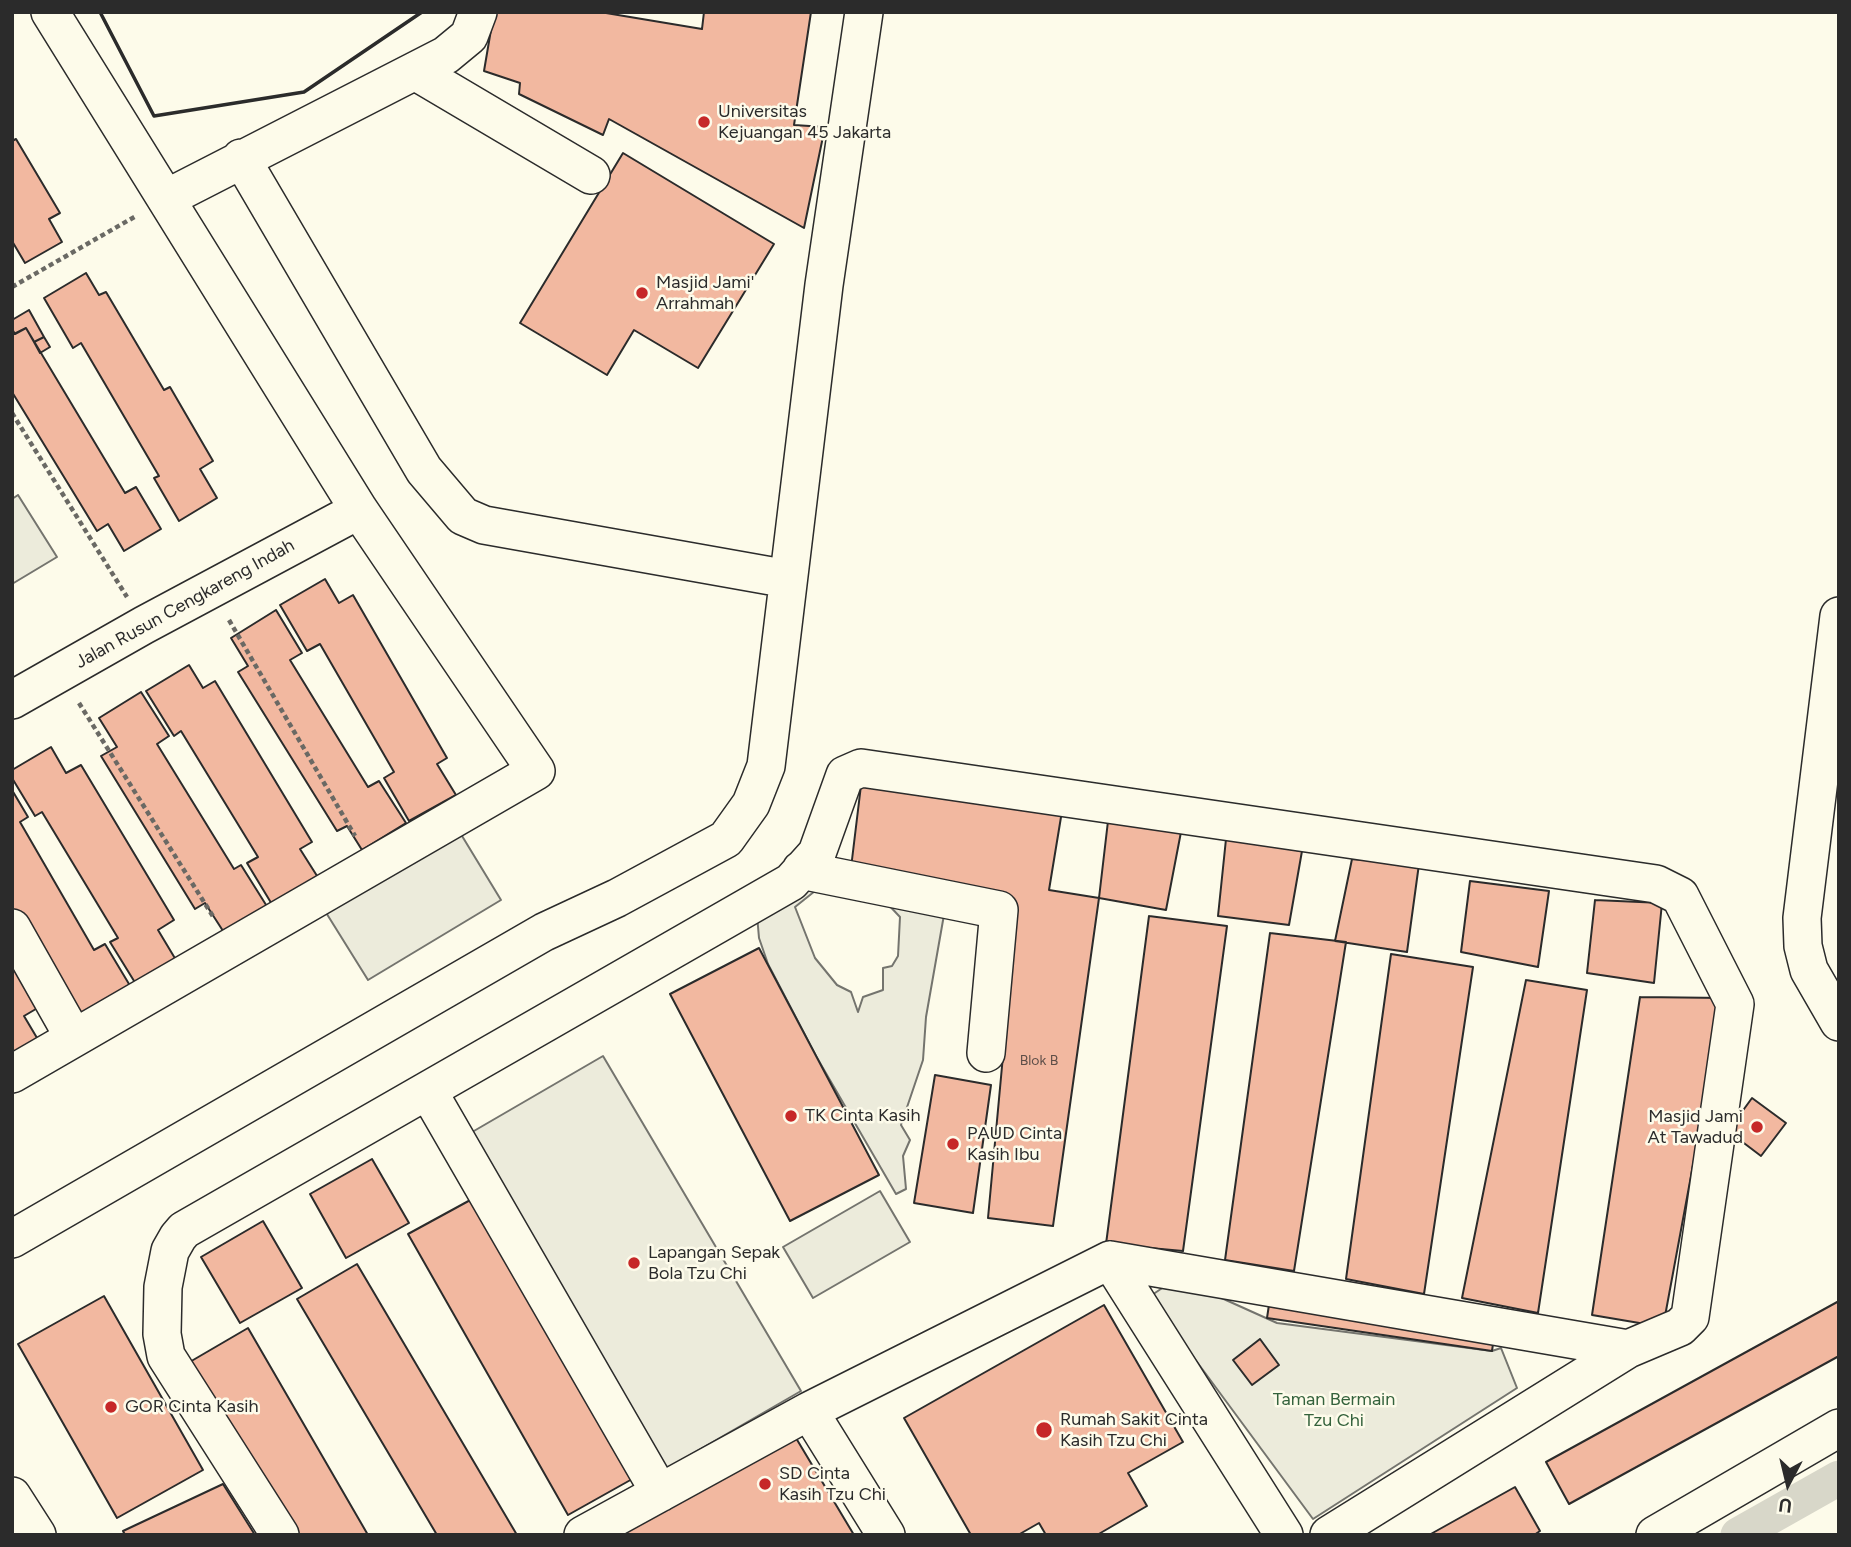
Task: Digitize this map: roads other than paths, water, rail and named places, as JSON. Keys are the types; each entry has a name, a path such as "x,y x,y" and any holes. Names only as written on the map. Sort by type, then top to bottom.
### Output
{"street":[{"path":"12,1074 73,1036 536,771 359,510 50,12"},
{"path":"167,198 461,45 469,36 478,12"},
{"path":"12,1239 544,932 617,898 726,839 751,804 766,766 824,285 864,12"},
{"path":"415,71 591,175"},
{"path":"241,158 424,470 463,516 484,525 788,579"},
{"name":"Jalan Rusun Cengkareng Indah","path":"12,700 144,625 359,510"},
{"path":"1839,616 1830,751 1802,918 1803,946 1809,970 1839,1022"},
{"path":"280,1535 166,1356 161,1312 170,1251 184,1230 785,886 817,853 825,837 841,782 851,771 862,768 1656,884 1681,896 1735,1004 1691,1312 1680,1327 1628,1349 1329,1535"},
{"path":"802,870 999,910 986,1053"},
{"path":"12,928 73,1036"},
{"path":"428,1091 660,1493"},
{"path":"583,1535 809,1411 1110,1260 1628,1349"},
{"path":"1110,1260 1284,1535"},
{"path":"809,1411 886,1535"},
{"path":"1655,1535 1839,1428"},
{"path":"12,1496 37,1535"}],"waterway":[{"path":"1738,1535 1839,1478"}],"place":[{"name":"Universitas Kejuangan 45 Jakarta","path":"704,122"},
{"name":"Masjid Jami' Arrahmah","path":"642,293"},
{"name":"TK Cinta Kasih","path":"791,1116"},
{"name":"Masjid Jami At Tawadud","path":"1757,1127"},
{"name":"PAUD Cinta Kasih Ibu","path":"953,1144"},
{"name":"Lapangan Sepak Bola Tzu Chi","path":"634,1263"},
{"name":"GOR Cinta Kasih","path":"111,1407"},
{"name":"Rumah Sakit Cinta Kasih Tzu Chi","path":"1044,1430"},
{"name":"SD Cinta Kasih Tzu Chi","path":"765,1484"}],"park label":[{"name":"Taman Bermain Tzu Chi","path":"1334,1410"}]}
